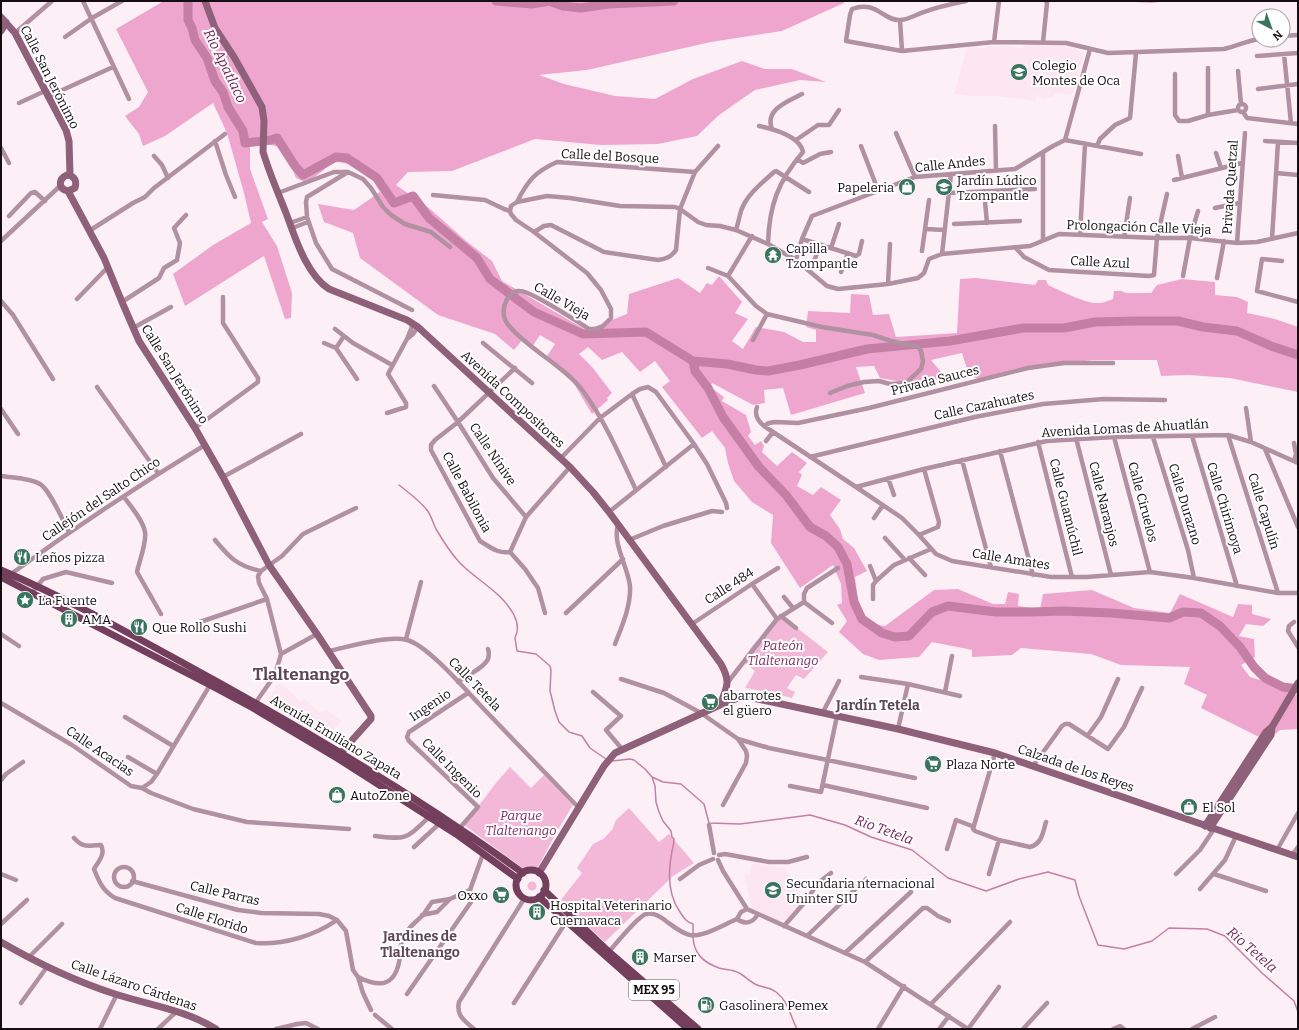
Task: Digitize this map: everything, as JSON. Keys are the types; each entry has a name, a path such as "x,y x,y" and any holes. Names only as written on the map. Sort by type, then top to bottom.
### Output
{"main road":[{"name":"Avenida Emiliano Zapata","path":"1,570 37,586 132,635 256,702 523,873"},
{"name":"Avenida Emiliano Zapata","path":"1,577 210,685 339,756 439,824 458,831 483,854 518,879"},
{"path":"129,643 132,635"},
{"path":"531,871 539,873 544,881 544,890 539,897 534,900 524,899 518,894 516,882 523,873 531,871"},
{"name":"MEX 95","path":"544,890 607,954"},
{"name":"MEX 95","path":"539,897 566,922 607,954 673,1012 697,1029"},
{"name":"MEX 95","path":"673,1012 688,1029"}],"street":[{"path":"15,33 52,1"},
{"path":"83,1 129,99"},
{"path":"65,37 92,18 122,1"},
{"name":"Avenida Compositores","path":"205,1 215,28 234,57 259,101 263,114 263,152 265,158 290,226 304,258 324,286 334,292 416,325 570,467 594,492 692,624 721,664 728,682"},
{"path":"966,1 900,20 891,18 872,6 859,6 852,9 846,41 902,51 994,42 1042,42 1066,43 1090,50 1108,53 1136,53 1224,49 1251,40"},
{"path":"994,42 999,1"},
{"path":"1042,42 1046,1"},
{"path":"1,31 4,19"},
{"name":"Calle San Jerónimo","path":"4,19 15,33 66,130 70,175 76,180 75,188 68,192"},
{"path":"900,20 902,51"},
{"path":"1090,50 1065,140 1141,154"},
{"path":"1097,146 1100,139 1115,125 1130,118 1136,53"},
{"path":"1257,56 1298,53"},
{"path":"1284,54 1291,123"},
{"path":"19,102 46,94 113,67"},
{"path":"1208,68 1208,115"},
{"path":"1238,72 1241,104 1238,110"},
{"path":"1175,74 1176,119 1184,121 1238,110 1243,112 1247,118 1298,124"},
{"path":"1258,89 1298,84"},
{"path":"772,129 770,124 771,116 776,108 802,94"},
{"path":"1241,104 1246,109 1243,112"},
{"path":"796,140 818,125 829,125 839,110"},
{"path":"759,126 772,129 796,140 803,148 804,152 791,166 776,194 769,223 768,244"},
{"path":"995,126 996,170"},
{"path":"896,133 915,177"},
{"name":"Privada Quetzal","path":"1237,243 1245,133"},
{"path":"89,231 145,197 154,188 225,134"},
{"name":"Calle Andes","path":"796,260 802,239 812,216 915,177 1015,169 1065,140"},
{"path":"216,141 226,175 235,197"},
{"path":"1265,141 1298,143"},
{"path":"1272,239 1278,142"},
{"path":"1080,235 1085,144"},
{"path":"534,232 544,226 552,226 604,252 658,260 672,256 676,250 680,209 695,172 718,146"},
{"path":"861,146 878,190"},
{"path":"1,148 9,163"},
{"path":"797,159 803,163 820,154 831,152"},
{"path":"1043,153 1043,240"},
{"path":"1216,153 1221,168"},
{"path":"154,156 162,166 168,178"},
{"path":"1178,156 1182,178"},
{"name":"Calle del Bosque","path":"517,202 523,189 534,176 543,168 557,162 695,172"},
{"path":"1174,180 1242,164"},
{"path":"736,230 741,211 746,202 759,185 775,171 809,192"},
{"path":"278,193 334,172 348,172 363,180 371,188 382,207 391,215 405,224 432,232 450,247"},
{"path":"348,172 307,197 307,219 316,243 332,269 412,310"},
{"path":"1276,173 1298,175"},
{"path":"433,195 485,200 510,211 511,206 517,202 547,196 620,206 670,207 680,209 698,222 706,225 720,226 752,236 796,260 827,286 842,289 888,284 920,277 924,273 930,259 942,254 951,174"},
{"path":"1,240 60,186 62,178 70,175"},
{"name":"Calle San Jerónimo","path":"60,186 63,190 68,192 104,258 139,341 195,428 224,477 270,565 329,651 371,716 371,718 339,756"},
{"path":"950,193 1035,189"},
{"path":"984,191 987,223"},
{"path":"9,216 31,193 35,192 45,201"},
{"path":"1157,238 1167,194"},
{"path":"1124,237 1130,198"},
{"path":"922,251 929,200"},
{"path":"1215,208 1239,203"},
{"name":"Calle Vieja","path":"510,211 516,220 534,232 589,276 601,290 612,311 611,318 602,327 589,329 532,295 522,291 513,292 507,300 504,319 521,339 568,375 582,391 600,418 636,490"},
{"path":"1183,276 1190,238 1198,211"},
{"path":"122,302 159,278 164,268 176,260 180,243 174,228 186,215"},
{"path":"290,226 307,219"},
{"path":"954,224 1020,221"},
{"path":"831,248 839,224"},
{"path":"926,229 944,230"},
{"name":"Prolongación Calle Vieja","path":"942,254 1030,246 1059,234 1190,238 1237,243 1257,242 1298,232"},
{"path":"728,276 752,236"},
{"name":"Calle Azul","path":"1016,248 1024,257 1049,270 1149,276 1154,275 1155,272 1157,238"},
{"path":"802,239 858,255 862,241"},
{"path":"1217,278 1224,241"},
{"path":"813,266 820,244"},
{"path":"888,284 890,244"},
{"path":"841,272 848,253"},
{"path":"1282,261 1262,259 1257,290 1298,302"},
{"path":"77,299 108,267"},
{"path":"708,268 728,276 756,306 767,314 822,328 864,333 891,341 913,345 918,347 921,351 923,361 921,369 906,383 890,384 879,381 864,382 847,386 830,393"},
{"path":"195,428 258,382 258,378 223,323 223,297"},
{"path":"1,301 13,315 53,379"},
{"path":"133,328 171,307"},
{"path":"753,340 767,314"},
{"path":"387,413 406,407 406,403 388,374 416,325"},
{"path":"335,329 353,343 392,365"},
{"path":"336,348 344,336"},
{"path":"482,342 532,383"},
{"path":"324,343 336,348 357,379"},
{"name":"Privada Sauces","path":"764,426 775,422 798,423 869,408 1028,368 1064,364 1113,363"},
{"path":"458,422 515,368"},
{"name":"Calle Nínive","path":"434,386 493,478 526,517"},
{"path":"97,387 158,473"},
{"path":"560,458 600,418 632,394 648,387 652,389 694,444 710,470 727,508"},
{"path":"632,394 666,467"},
{"name":"Calle Cazahuates","path":"810,457 975,417 1043,404 1104,399 1165,400"},
{"path":"757,407 755,411 757,418 764,426"},
{"path":"1246,408 1251,442"},
{"path":"1,409 18,434"},
{"name":"Calle Babilonia","path":"458,422 435,440 431,445 432,450 480,541 494,550 505,553 510,552"},
{"name":"Calle Amates","path":"764,426 902,518 919,535 930,549 942,558 1033,575 1072,577 1150,572 1194,578 1278,593 1298,593"},
{"path":"766,441 773,432"},
{"path":"224,477 302,434"},
{"name":"Avenida Lomas de Ahuatlán","path":"856,486 1038,442 1076,438 1228,435 1251,442 1296,462"},
{"name":"Calle Capulín","path":"1228,435 1278,593"},
{"name":"Calle Durazno","path":"1153,436 1188,550 1194,578"},
{"name":"Calle Chirimoya","path":"1192,436 1237,586"},
{"name":"Calle Ciruelos","path":"1114,437 1150,572"},
{"name":"Calle Naranjos","path":"1076,438 1111,575"},
{"name":"Calle Guamúchil","path":"1038,442 1072,577"},
{"path":"609,512 694,444"},
{"path":"1294,444 1296,462"},
{"name":"Callejón del Salto Chico","path":"11,574 69,532 124,497 158,473 205,445"},
{"path":"1265,449 1298,527"},
{"path":"1000,451 1033,575"},
{"path":"962,460 991,566"},
{"path":"545,613 538,588 525,569 510,552 526,517 570,467"},
{"path":"919,535 938,527 939,522 924,469"},
{"path":"1,476 32,482 42,486 48,492 69,532"},
{"path":"888,478 894,495"},
{"path":"124,497 141,521 146,532 137,572 161,614"},
{"path":"874,518 882,505"},
{"path":"256,702 275,675 281,654 267,599 258,583 260,571 282,556 303,534 356,508"},
{"path":"629,540 670,524 712,511 722,512"},
{"path":"615,644 626,615 630,587 616,536 618,525"},
{"path":"885,538 925,574"},
{"path":"215,540 234,561 248,568 260,571"},
{"path":"874,599 872,590 876,581 894,565 930,549"},
{"path":"566,613 623,559"},
{"path":"870,566 876,581"},
{"name":"Calle 484","path":"692,624 778,568"},
{"path":"804,602 804,594 807,588 838,568"},
{"path":"32,593 46,578 66,572 112,583"},
{"path":"329,651 388,639 406,639 421,582"},
{"path":"752,584 779,617 796,628"},
{"path":"784,597 793,608"},
{"path":"200,622 267,599"},
{"path":"720,705 728,682 779,617 804,602"},
{"path":"804,602 832,623"},
{"path":"1294,622 1289,626 1288,631 1298,647"},
{"path":"1,634 19,646"},
{"path":"281,654 317,634"},
{"name":"Calle Tetela","path":"406,639 416,643 429,653 578,807"},
{"path":"458,682 487,662 489,657 488,649"},
{"path":"945,692 952,656"},
{"path":"861,677 908,684 960,696"},
{"path":"622,679 664,692 700,712 738,739 769,748 915,778"},
{"path":"1088,736 1101,717 1118,679"},
{"path":"823,712 839,681"},
{"path":"898,729 908,684"},
{"path":"1176,874 1200,850 1210,827 1271,735 1272,727 1298,684"},
{"name":"Calle Acacias","path":"1,703 72,745 131,786 142,788 157,774 210,685"},
{"path":"1033,766 1065,724 1069,724 1108,749 1124,727 1142,688"},
{"path":"725,690 730,697 738,698"},
{"name":"Ingenio","path":"407,737 409,732 468,692"},
{"path":"593,692 621,716 606,730 619,750"},
{"name":"Calzada de los Reyes","path":"539,873 604,766 619,750 700,712 738,698 753,698 823,712 995,752 1295,856"},
{"path":"790,786 821,792 837,716"},
{"path":"125,717 173,746"},
{"name":"Calle Ingenio","path":"407,737 409,742 478,807 458,831"},
{"path":"723,805 746,763 746,751 738,739"},
{"path":"972,826 995,752"},
{"path":"128,757 157,774"},
{"path":"1,780 6,774 23,762"},
{"path":"823,785 927,808"},
{"path":"142,788 193,809 247,822 349,828"},
{"path":"1277,850 1298,813"},
{"path":"375,836 403,838 411,834 429,817"},
{"path":"947,849 956,820 972,826 975,831 1000,840 1030,848 1036,846 1040,842 1046,822"},
{"path":"414,847 439,824"},
{"path":"710,825 716,857 722,871 747,909 865,962 968,1029 999,987"},
{"path":"1200,890 1226,860 1236,836"},
{"name":"Calle Florido","path":"74,838 85,846 101,845 103,849 102,855 94,869 99,882 107,893 115,898 256,943 270,944 312,934 319,932 337,920"},
{"path":"989,874 1000,840"},
{"path":"1295,856 1298,847"},
{"path":"407,994 471,902 472,897 470,890 483,854"},
{"path":"680,879 700,865 716,857 732,854 769,862 788,862 807,857"},
{"path":"121,868 127,868 133,875 132,881 128,886 119,886 114,881 114,874 121,868"},
{"path":"784,926 805,902 818,883 831,873"},
{"path":"1,874 16,880"},
{"path":"1214,874 1266,891"},
{"path":"807,936 866,879"},
{"name":"Calle Parras","path":"132,881 238,910 261,913 319,914 329,916 337,920"},
{"path":"358,977 376,984 383,983 394,976 397,971 402,940 409,927 422,915 432,902 450,899 470,890"},
{"path":"845,953 911,892"},
{"path":"422,915 437,912 450,899"},
{"path":"474,1029 461,1018 458,1010 459,1002 524,899"},
{"path":"1,924 27,900"},
{"path":"865,962 923,908 927,908 938,916 949,921"},
{"path":"607,954 645,914 653,914 662,918 690,935 703,934 737,920 741,912 747,909"},
{"path":"737,920 741,922 751,922 758,914"},
{"path":"337,920 346,931 353,970 358,977 363,993 371,1010"},
{"path":"514,1003 566,922"},
{"path":"931,1004 1010,922"},
{"path":"29,957 62,924"},
{"name":"Calle Lázaro Cárdenas","path":"2,944 47,966 100,989 192,1016 216,1029"},
{"path":"21,1003 47,966"},
{"path":"878,1029 904,986"},
{"path":"100,1029 117,994"},
{"path":"1023,1029 1047,1004"},
{"path":"158,1029 176,1012"},
{"path":"375,1015 392,1029"},
{"path":"939,1029 949,1016"},
{"path":"1192,1029 1215,1017"},
{"path":"276,1029 306,1023 318,1029"},
{"path":"1113,1029 1120,1026 1124,1029"}],"shaded area":[{"path":"162,1 844,1 844,3 782,31 711,42 587,70 539,75 564,84 615,96 655,99 693,79 742,61 765,69 792,69 826,82 800,80 755,90 719,115 697,136 658,144 601,145 535,139 452,171 408,172 396,185 429,208 465,240 492,261 502,281 586,330 627,314 629,294 678,278 700,293 707,283 712,285 719,276 742,302 735,313 748,319 732,341 743,349 756,327 784,332 803,342 816,342 816,330 806,327 808,311 850,313 851,294 869,295 873,315 889,314 896,337 957,333 960,279 976,278 1035,285 1038,280 1046,280 1048,285 1093,303 1113,299 1114,291 1126,293 1151,293 1157,285 1182,279 1215,282 1215,295 1237,297 1248,302 1247,313 1275,319 1298,327 1298,392 1230,378 1189,375 1161,376 1157,360 1092,360 1051,365 978,379 969,372 962,353 931,360 945,377 907,389 902,382 880,378 874,366 856,367 865,393 791,415 783,388 764,390 765,403 753,405 712,383 710,387 724,397 722,401 746,415 751,432 748,436 755,445 761,441 764,446 762,452 777,466 792,452 807,463 799,472 802,475 797,486 813,495 821,487 841,500 830,515 840,529 843,539 854,548 867,571 855,577 858,601 864,615 869,620 876,624 885,626 934,590 958,589 993,604 1005,604 1008,592 1019,594 1018,606 1040,609 1043,594 1092,590 1134,608 1170,613 1180,594 1233,617 1238,604 1252,605 1252,614 1271,619 1263,626 1246,624 1239,636 1254,639 1255,657 1241,665 1250,677 1270,683 1296,695 1298,692 1298,729 1280,730 1267,741 1201,708 1207,695 1184,684 1190,667 1121,665 1091,654 1021,648 1012,655 972,657 972,650 932,642 919,657 879,660 863,654 839,632 847,621 837,605 842,603 841,584 833,565 800,588 771,543 773,515 752,502 734,481 725,448 712,431 702,438 662,387 670,381 655,361 640,372 622,352 602,360 588,347 579,354 593,368 612,393 607,398 608,400 592,414 573,382 545,359 555,344 540,335 532,347 523,339 514,350 495,334 438,315 360,258 353,233 324,222 318,204 354,210 380,192 365,168 335,161 307,183 296,178 284,148 250,140 250,169 268,219 262,222 277,246 292,293 291,318 285,319 264,256 185,306 173,274 213,245 251,223 227,133 213,103 165,136 143,146 139,134 125,116 139,107 148,92 116,29"},
{"path":"1118,1 1169,1 1151,3"},
{"name":"Colegio Montes de Oca","path":"1029,44 1060,45 1084,52 1072,95 1055,93 1053,97 1042,99 1037,94 1035,101 997,96 970,96 954,94 968,45 985,49 986,46 999,47 1001,45 1020,48"},
{"path":"277,684 286,687 301,702 305,699 319,712 327,710 342,721 325,739 266,703"},
{"name":"Secundaria nternacional Uninter SIU","path":"755,863 764,866 784,867 805,902 786,922 776,920 752,909 745,879 746,873 750,874 751,866"}],"green space":[{"name":"Pateón Tlaltenango","path":"779,614 828,652 804,679 796,675 787,688 795,692 792,698 745,688 755,671 742,661 753,645 777,619"},
{"name":"Parque Tlaltenango","path":"510,767 531,788 544,775 573,805 537,869 524,869 464,825"},
{"path":"629,808 659,842 669,834 694,863 673,876 605,942 560,901 582,873 577,868 593,844 603,839 612,830 616,820"},
{"path":"530,882 534,882 536,886 534,890 530,890 528,888 528,884"}],"waterway":[{"path":"188,1 188,20 195,40 207,58 215,81 223,92 228,107 243,131 245,143 277,138 295,166 303,175 336,157 347,158 377,178 394,203 413,196 429,218 477,258 490,279 534,312 583,334 646,332 693,361"},
{"name":"Rio Apatlaco","path":"496,1 532,4 549,1 563,6 581,8 608,4 674,1"},
{"path":"1298,355 1271,346 1237,331 1203,327 1178,321 1136,321 1095,322 1064,328 1023,328 950,341 867,349 768,371 727,364 693,361 695,371 708,388 723,417 759,467 786,495 810,527 826,536 838,547 847,564 854,602 862,619 882,633 895,637 909,636 932,612 948,606 996,612 1063,611 1169,618 1183,612 1201,613 1220,626 1240,647 1254,667 1265,678 1283,687 1298,689"},
{"path":"399,485 427,510 441,538 459,562 496,593 509,607 517,624 515,638 517,651 536,654 550,666 550,691 559,722 569,732 582,736 590,748 606,759"},
{"path":"612,761 634,760 652,777 659,812 663,821 671,831 674,839 670,875 671,891 676,905 684,918 693,924 693,933"},
{"name":"Rio Tetela","path":"652,777 663,782 681,784 704,804 709,823 740,824 810,815 845,825 871,837 912,850 948,878 986,891 1019,879 1048,872 1075,880 1079,896 1098,945 1124,949 1152,941 1169,928 1207,929 1225,936 1262,973 1294,1001 1298,1012"},
{"path":"693,937 697,953 708,963 719,968 737,972 754,984 776,992 787,1005 797,1029"}],"place":[{"name":"Colegio Montes de Oca","path":"1019,72"},
{"name":"Papeleria","path":"907,187"},
{"name":"Jardín Lúdico Tzompantle","path":"944,187"},
{"name":"Capilla Tzompantle","path":"773,255"},
{"name":"Leños pizza","path":"22,557"},
{"name":"La Fuente","path":"25,600"},
{"name":"AMA","path":"69,619"},
{"name":"Que Rollo Sushi","path":"139,627"},
{"name":"abarrotes el güero","path":"710,702"},
{"name":"Plaza Norte","path":"933,764"},
{"name":"AutoZone","path":"337,795"},
{"name":"El Sol","path":"1189,807"},
{"name":"Secundaria nternacional Uninter SIU","path":"773,890"},
{"name":"Oxxo","path":"501,895"},
{"name":"Hospital Veterinario Cuernavaca","path":"537,912"},
{"name":"Marser","path":"640,957"},
{"name":"Gasolinera Pemex","path":"706,1005"}],"district":[{"name":"Tlaltenango","path":"301,674"},
{"name":"Jardín Tetela","path":"878,705"},
{"name":"Jardines de Tlaltenango","path":"420,944"}]}
